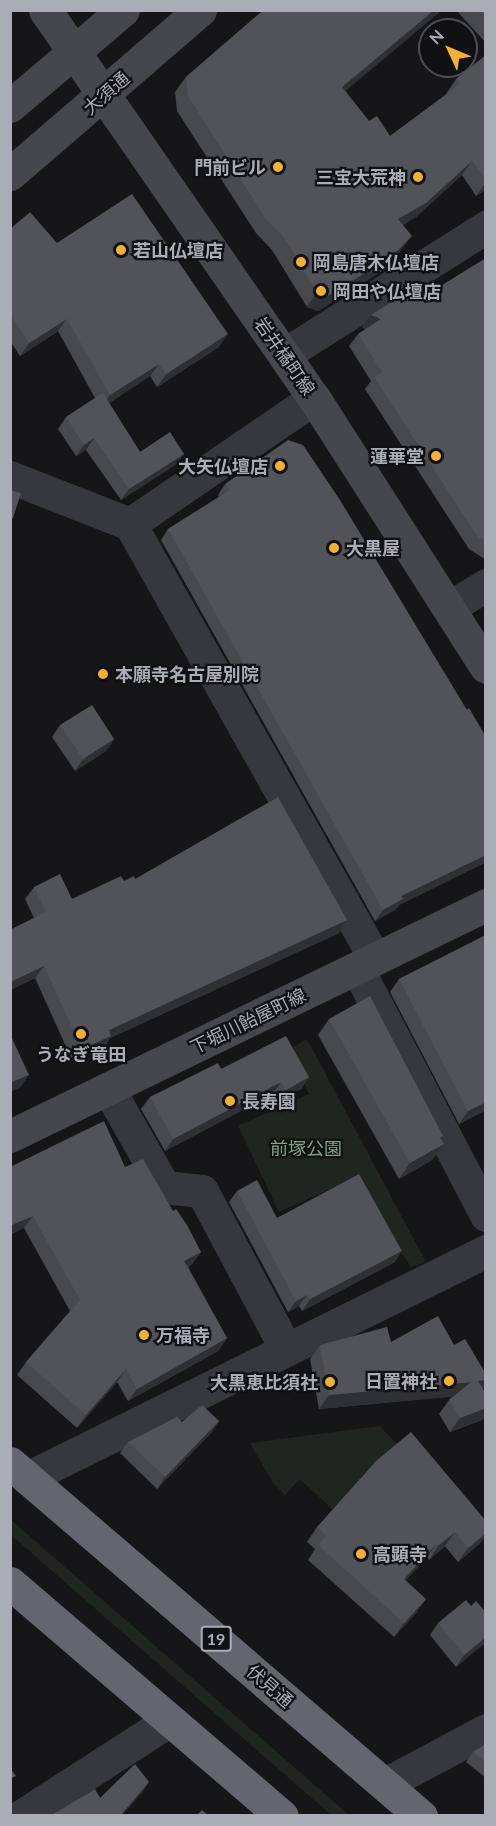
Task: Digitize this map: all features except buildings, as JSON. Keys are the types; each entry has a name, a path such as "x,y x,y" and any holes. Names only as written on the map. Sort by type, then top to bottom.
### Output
{"highway":[{"name":"伏見通","path":"19,1470 421,1815"},
{"path":"10,1582 282,1815"}],"street":[{"name":"岩井橘町線","path":"45,10 285,354 450,607 486,667"},
{"path":"10,106 123,10"},
{"name":"大須通","path":"10,174 200,10"},
{"path":"285,354 486,227"},
{"path":"130,524 314,398"},
{"path":"10,477 130,524 366,964 486,1215"},
{"path":"450,607 486,585"},
{"name":"下堀川飴屋町線","path":"10,1136 109,1090 486,905"},
{"path":"109,1090 164,1186 202,1191 286,1349"},
{"path":"19,1470 286,1349 486,1251"},
{"path":"21,1815 170,1720"},
{"path":"385,1784 486,1730"}],"green space":[{"name":"前塚公園","path":"307,1039 426,1262 411,1267 355,1178 279,1212 238,1126 309,1094 289,1050"},
{"path":"380,1426 398,1446 360,1477 364,1482 332,1509 300,1479 285,1495 273,1483 250,1443"},
{"path":"10,1520 349,1815 331,1815 11,1535"}],"place":[{"name":"門前ビル","path":"278,167"},
{"name":"三宝大荒神","path":"418,177"},
{"name":"若山仏壇店","path":"121,250"},
{"name":"岡島唐木仏壇店","path":"301,262"},
{"name":"岡田や仏壇店","path":"321,291"},
{"name":"蓮華堂","path":"436,456"},
{"name":"大矢仏壇店","path":"280,466"},
{"name":"大黒屋","path":"334,548"},
{"name":"本願寺名古屋別院","path":"103,674"},
{"name":"うなぎ竜田","path":"81,1034"},
{"name":"長寿園","path":"230,1101"},
{"name":"万福寺","path":"144,1335"},
{"name":"日置神社","path":"449,1381"},
{"name":"大黒恵比須社","path":"330,1382"},
{"name":"高顕寺","path":"361,1554"}]}
